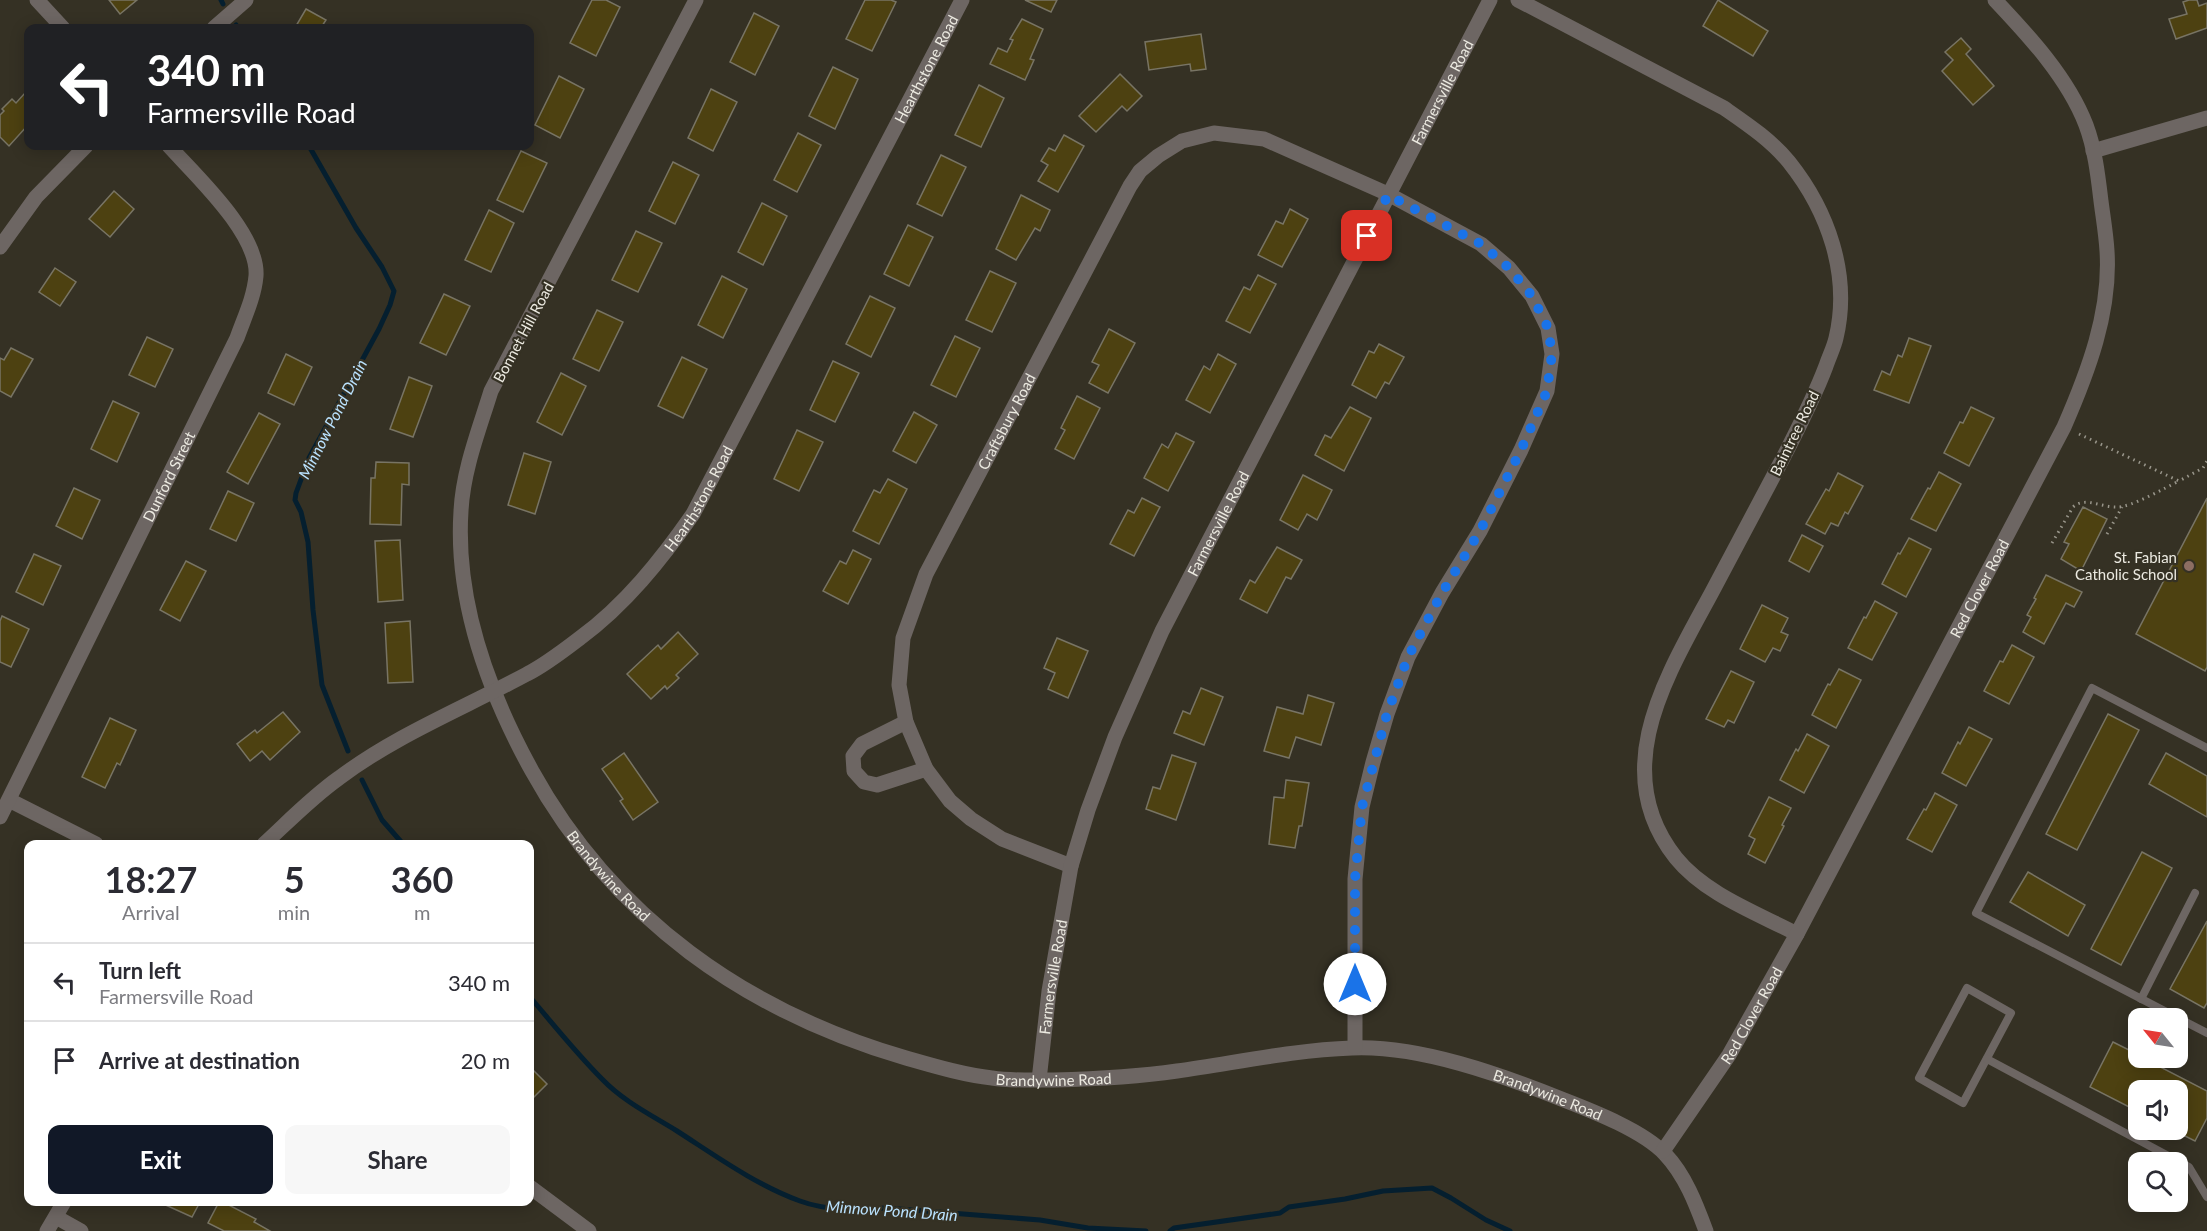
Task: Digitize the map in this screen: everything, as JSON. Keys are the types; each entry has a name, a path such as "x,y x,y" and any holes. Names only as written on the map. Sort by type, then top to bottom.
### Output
{"street":[{"path":"37,0 59,24"},
{"path":"219,24 246,0"},
{"name":"Bonnet Hill Road","path":"493,690 471,621 461,564 461,509 472,451 491,392 696,0"},
{"name":"Hearthstone Road","path":"268,840 339,777 394,743 493,690 529,674 582,637 622,601 659,561 693,514 962,0"},
{"name":"Farmersville Road","path":"1039,1080 1049,991 1071,866 1088,810 1115,737 1162,631 1490,0"},
{"name":"Baintree Road","path":"1518,0 1724,108 1755,129 1788,161 1813,197 1830,234 1840,266 1840,309 1836,339 1799,428 1665,683 1652,715 1644,774 1648,804 1661,837 1677,860 1703,882 1722,894 1797,934"},
{"name":"Red Clover Road","path":"1663,1151 1730,1055 1797,934 2064,427 2096,343 2106,294 2107,252 2097,169 2086,124 2062,79 2031,38 1995,0"},
{"path":"2093,152 2207,118"},
{"name":"Craftsbury Road","path":"1071,866 1002,839 971,819 950,801 926,769 906,722 899,685 903,638 926,574 1140,171 1182,141 1214,133 1264,139 1388,195 1481,244 1509,268 1532,296 1548,328 1552,354 1547,391 1521,450 1480,531 1442,593 1408,657 1387,714 1373,762 1362,807 1355,879 1355,1047"},
{"path":"0,247 36,197 82,150"},
{"name":"Dunford Street","path":"0,817 237,338 253,295 256,266 253,252 244,235 228,212 173,150"},
{"name":"Brandywine Road","path":"493,690 516,741 546,796 584,850 622,893 660,930 712,969 757,998 809,1024 864,1046 919,1062 991,1078 1104,1079 1177,1071 1248,1058 1355,1047 1416,1053 1515,1080 1626,1127 1663,1151 1678,1170 1695,1199 1706,1231"},
{"path":"906,722 862,744 853,756 854,771 864,782 877,785 926,769"},
{"path":"9,800 88,840"},
{"path":"534,1190 589,1231"},
{"path":"47,1231 62,1206"},
{"path":"56,1217 81,1231"}],"lane":[{"path":"2207,748 2092,688 1976,913 2207,1033"},
{"path":"2141,999 2194,893"},
{"path":"1967,988 2012,1013 1987,1059 1963,1103 1919,1078 1967,988"},
{"path":"1987,1059 2189,1167 2207,1197"}],"path":[{"path":"2064,427 2179,481"},
{"path":"2052,543 2078,502 2089,502 2102,507 2122,507 2203,468 2207,460"},
{"path":"2107,534 2122,507"}],"building":[{"path":"109,0 137,0 120,14"},
{"path":"592,0 606,0 620,7 596,56 570,43"},
{"path":"865,0 896,2 872,51 846,39"},
{"path":"1025,0 1057,0 1051,12"},
{"path":"1718,0 1768,31 1753,56 1703,26"},
{"path":"2197,0 2199,6 2207,3 2207,28 2176,39 2169,19 2187,14 2183,2"},
{"path":"306,9 326,20 323,24 297,24"},
{"path":"754,13 779,26 755,75 730,62"},
{"path":"1022,19 1043,29 1030,59 1034,60 1025,80 990,64 998,48 1007,52 1013,40 1010,39"},
{"path":"1201,34 1206,69 1191,71 1190,64 1149,70 1145,42"},
{"path":"1961,38 1971,49 1966,54 1994,86 1973,105 1942,71 1953,60 1945,52"},
{"path":"833,67 858,79 835,129 809,116"},
{"path":"1120,74 1142,96 1127,111 1122,106 1096,132 1079,116"},
{"path":"559,76 584,89 560,138 535,125"},
{"path":"979,85 1004,98 981,147 955,135"},
{"path":"711,89 737,102 713,151 688,138"},
{"path":"24,94 24,129 9,146 0,137 0,115 4,111 2,109 12,99 16,103"},
{"path":"798,133 821,145 797,192 774,180"},
{"path":"1064,135 1084,146 1058,192 1038,181 1048,165 1041,161 1049,148 1055,151"},
{"path":"521,151 547,163 523,212 497,200"},
{"path":"941,155 966,167 942,216 917,204"},
{"path":"673,162 699,175 675,224 649,211"},
{"path":"114,191 134,209 110,237 89,219"},
{"path":"1021,195 1050,210 1040,231 1035,228 1016,260 996,249"},
{"path":"762,203 787,216 763,265 738,252"},
{"path":"1290,209 1308,219 1282,267 1258,255 1276,221 1283,224"},
{"path":"489,210 514,223 491,272 465,260"},
{"path":"908,225 933,237 909,286 884,274"},
{"path":"636,231 662,243 638,292 612,280"},
{"path":"55,268 76,282 60,306 39,292"},
{"path":"990,271 1016,283 992,332 966,320"},
{"path":"1258,275 1276,284 1250,333 1226,321 1244,287 1250,290"},
{"path":"722,276 747,289 723,338 698,325"},
{"path":"444,294 470,306 446,355 420,343"},
{"path":"870,296 895,308 871,357 846,344"},
{"path":"597,310 623,322 599,371 573,359"},
{"path":"1109,329 1135,343 1108,393 1089,383 1099,365 1092,362"},
{"path":"955,336 980,348 956,397 931,385"},
{"path":"147,337 173,349 155,387 129,375"},
{"path":"1909,338 1931,346 1909,403 1874,390 1882,371 1890,375 1898,355 1902,357"},
{"path":"1379,344 1404,357 1389,384 1385,382 1376,398 1352,385 1369,351 1374,353"},
{"path":"11,348 33,359 11,397 0,391 0,358 4,360"},
{"path":"286,354 312,367 294,405 268,393"},
{"path":"1218,354 1236,364 1210,413 1186,400 1204,366 1210,370"},
{"path":"682,357 707,369 683,418 658,406"},
{"path":"833,361 859,373 835,422 810,410"},
{"path":"561,373 586,386 562,435 537,422"},
{"path":"409,377 432,386 413,437 390,429"},
{"path":"1077,396 1100,408 1074,459 1055,449 1065,430 1061,428"},
{"path":"113,401 139,413 117,462 91,449"},
{"path":"1350,407 1371,418 1344,471 1315,455 1325,435 1331,438"},
{"path":"1971,407 1994,418 1969,466 1944,453 1960,422 1963,423"},
{"path":"914,412 937,425 916,463 893,451"},
{"path":"259,413 280,424 248,484 227,472"},
{"path":"797,430 823,442 799,491 774,479"},
{"path":"1176,433 1194,442 1168,491 1144,478 1162,444 1168,448"},
{"path":"524,453 551,462 535,514 508,505"},
{"path":"376,462 409,463 409,485 402,484 401,525 370,524 371,478 375,478"},
{"path":"1939,472 1961,484 1936,531 1911,519"},
{"path":"1838,473 1863,486 1848,514 1845,512 1838,526 1831,523 1825,534 1806,524 1826,489 1829,491"},
{"path":"1303,475 1332,490 1317,520 1307,514 1298,530 1280,520"},
{"path":"888,479 907,489 879,544 853,531 874,490 880,493"},
{"path":"74,488 100,500 82,539 56,526"},
{"path":"228,491 254,503 236,541 210,529"},
{"path":"1142,498 1160,507 1134,556 1110,544 1128,510 1134,513"},
{"name":"St. Fabian Catholic School","path":"2207,498 2207,667 2205,671 2136,634"},
{"path":"2083,507 2107,519 2081,571 2061,559 2069,544 2064,542"},
{"path":"1802,535 1823,546 1809,572 1789,561"},
{"path":"1909,538 1931,549 1906,597 1882,584 1898,553 1900,554"},
{"path":"400,540 403,600 378,602 375,541"},
{"path":"1277,547 1302,560 1291,579 1286,577 1267,613 1240,599 1250,580 1255,583"},
{"path":"853,550 871,559 848,604 823,591 840,561 846,564"},
{"path":"34,554 61,566 43,605 16,592"},
{"path":"186,561 206,571 180,621 160,610"},
{"path":"2046,575 2082,592 2074,607 2066,603 2044,644 2023,632 2031,617 2027,615"},
{"path":"1875,601 1897,613 1872,660 1848,648"},
{"path":"1762,605 1788,618 1781,632 1788,635 1780,651 1773,648 1765,662 1740,649"},
{"path":"2,616 29,629 11,667 0,662"},
{"path":"410,621 413,682 388,683 385,623"},
{"path":"678,632 698,654 676,675 679,678 667,689 665,686 651,699 627,674 658,645 661,649"},
{"path":"1057,638 1088,651 1068,698 1048,689 1055,673 1044,668"},
{"path":"2012,645 2034,657 2009,704 1984,691 2000,661 2003,662"},
{"path":"1839,669 1861,680 1836,728 1812,715 1828,684 1830,685"},
{"path":"1731,671 1754,682 1734,723 1728,720 1724,727 1706,719"},
{"path":"1201,688 1223,697 1204,745 1174,733 1183,711 1190,714"},
{"path":"1308,695 1334,703 1321,745 1296,737 1289,758 1264,751 1277,707 1303,714"},
{"path":"283,712 300,732 270,760 262,751 250,761 237,744 255,730 257,733"},
{"path":"2108,714 2139,730 2077,850 2046,834"},
{"path":"110,718 136,730 120,765 117,763 105,788 82,777"},
{"path":"1969,727 1992,739 1966,786 1942,773 1958,742 1960,744"},
{"path":"1807,734 1829,746 1804,793 1780,780 1796,749 1798,751"},
{"path":"624,753 658,802 633,820 620,801 623,799 602,769"},
{"path":"2166,753 2207,776 2207,817 2149,784"},
{"path":"1172,755 1196,763 1176,820 1146,809 1153,787 1160,789"},
{"path":"1286,780 1309,783 1302,826 1299,826 1295,848 1269,844 1274,797 1284,798"},
{"path":"1935,793 1957,805 1932,852 1907,839"},
{"path":"1769,797 1791,808 1765,863 1748,854 1755,839 1749,836"},
{"path":"2142,852 2172,868 2121,965 2091,949"},
{"path":"2028,872 2085,905 2068,936 2010,902"},
{"path":"2207,921 2207,1003 2204,1008 2170,989"},
{"path":"2113,1042 2128,1050 2128,1068 2162,1068 2186,1080 2128,1080 2128,1106 2090,1087"},
{"path":"534,1071 547,1084 534,1097"},
{"path":"2188,1081 2207,1091 2207,1118 2195,1141 2188,1138"},
{"path":"168,1206 198,1206 192,1217"},
{"path":"217,1206 231,1206 256,1219 254,1222 270,1231 224,1231 208,1223"}],"waterway":[{"name":"Minnow Pond Drain","path":"221,0 223,4"},
{"name":"Minnow Pond Drain","path":"311,150 394,291 379,329 309,458 295,500 301,512 308,542 322,685 348,751"},
{"name":"Minnow Pond Drain","path":"362,780 382,820 400,840"},
{"name":"Minnow Pond Drain","path":"534,1002 583,1059 619,1094 737,1169 768,1187 800,1201 832,1208 886,1208 1040,1220 1088,1228 1146,1231"},
{"name":"Minnow Pond Drain","path":"1170,1231 1174,1228 1280,1213 1289,1207 1383,1191 1432,1188 1486,1220 1510,1231"}],"place":[{"name":"St. Fabian Catholic School","path":"2189,566"}],"route":[{"path":"1355,984 1355,879 1362,807 1387,714 1408,657 1442,593 1480,531 1521,450 1547,391 1552,354 1548,328 1532,296 1509,268 1481,244 1388,195 1367,236"}]}
